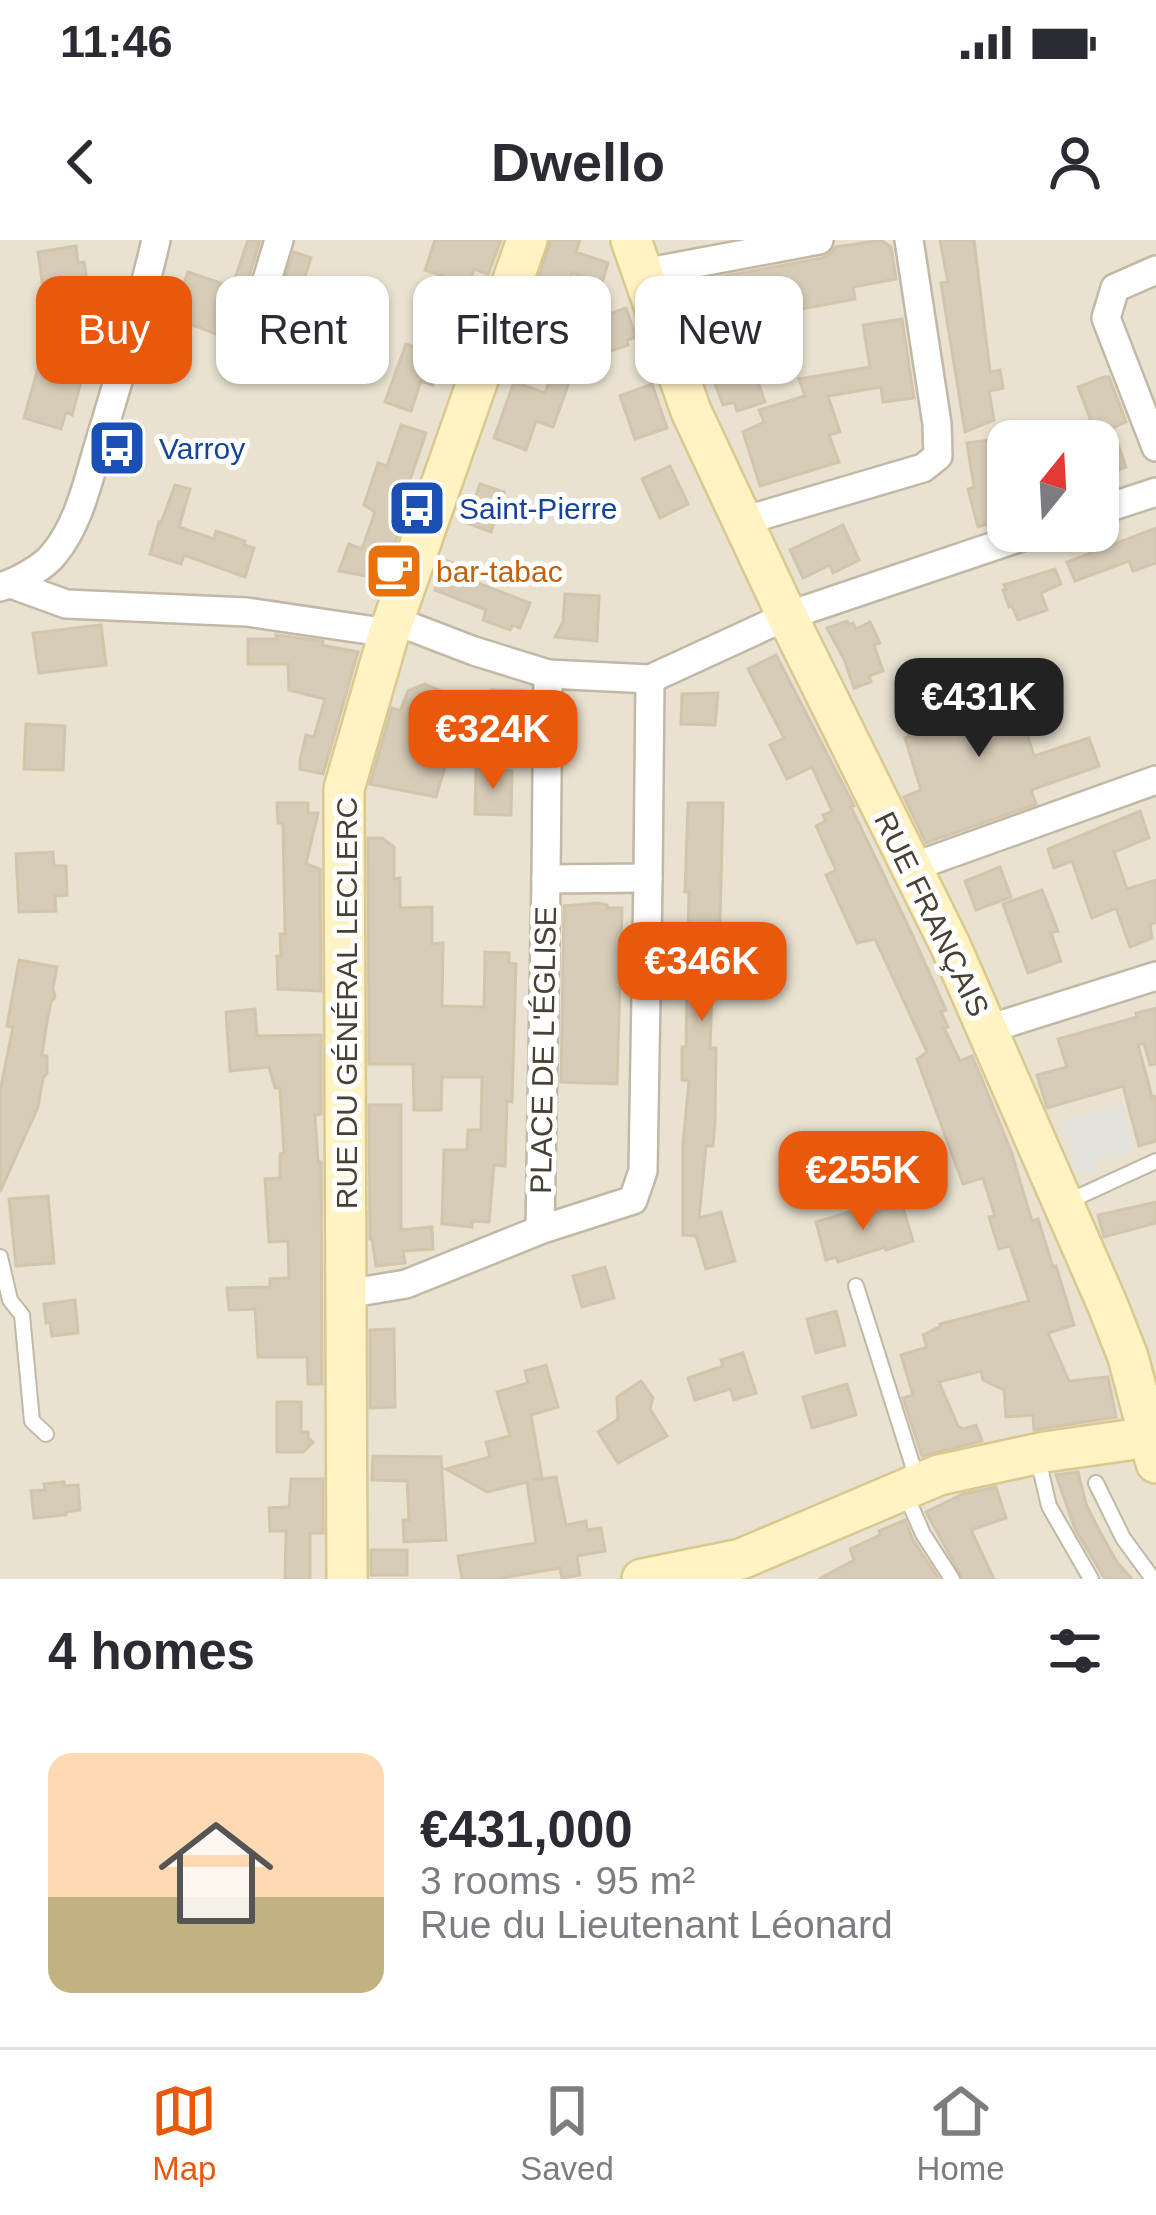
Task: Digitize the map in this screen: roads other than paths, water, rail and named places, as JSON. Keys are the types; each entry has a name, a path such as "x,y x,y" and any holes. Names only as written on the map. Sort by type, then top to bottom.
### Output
{"street":[{"path":"6,586 52,558 69,532 118,383 156,240"},
{"path":"268,276 279,240"},
{"name":"RUE DU GÉNÉRAL LECLERC","path":"347,1579 344,789 391,627 527,240"},
{"path":"637,257 819,240"},
{"path":"746,523 923,468 938,456 909,240"},
{"name":"RUE FRANÇAIS","path":"637,257 691,411 988,1029 1128,1357 1154,1446"},
{"path":"1156,270 1115,288 1106,318 1156,447"},
{"path":"1119,504 1156,492"},
{"path":"6,586 66,604 247,612 391,627 548,674 650,679 788,616 987,549"},
{"name":"PLACE DE L'ÉGLISE","path":"548,674 540,1230 632,1200 644,1171 650,679"},
{"path":"910,868 1156,780"},
{"name":"PLACE DE L'ÉGLISE","path":"546,879 648,878"},
{"path":"988,1029 1156,976"},
{"path":"346,1294 406,1284 540,1230"},
{"path":"642,1579 741,1559 939,1475 1036,1454 1154,1446"}],"lane":[{"path":"1062,1204 1156,1161"},
{"path":"0,1256 10,1300 22,1315 32,1421 46,1434"},
{"path":"856,1286 923,1534 952,1579"},
{"path":"1036,1454 1049,1506 1091,1579"},
{"path":"1096,1483 1123,1538 1153,1579"}],"place":[{"name":"Varroy","path":"117,448"},
{"name":"Saint-Pierre","path":"417,508"},
{"name":"bar-tabac","path":"394,571"}]}
